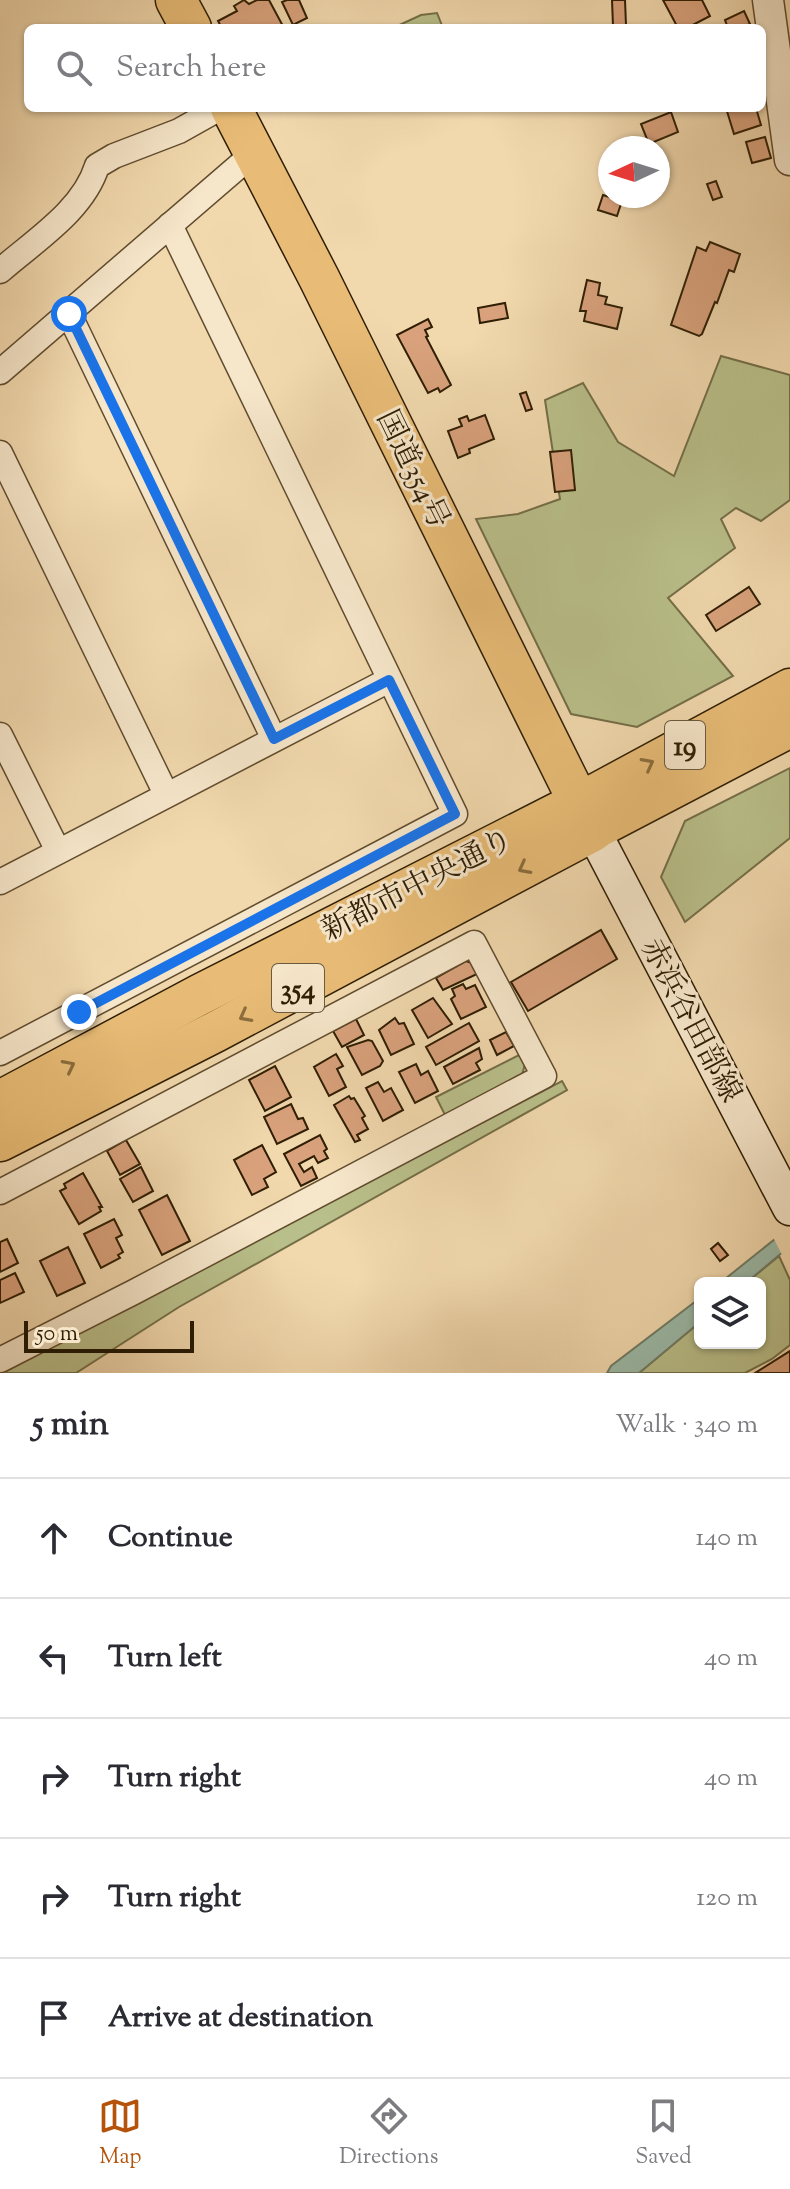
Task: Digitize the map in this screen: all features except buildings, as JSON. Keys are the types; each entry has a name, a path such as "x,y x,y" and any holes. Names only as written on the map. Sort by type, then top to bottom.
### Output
{"highway":[{"path":"176,0 189,24"},
{"name":"国道354号","path":"233,112 586,816"},
{"name":"新都市中央通り","path":"0,1101 201,994 586,816"},
{"name":"新都市中央通り","path":"0,1141 215,1032 586,816"}],"main road":[{"name":"新都市中央通り","path":"586,816 790,688"},
{"name":"新都市中央通り","path":"586,816 790,728"},
{"name":"赤浜谷田部線","path":"586,816 785,1198"}],"street":[{"path":"768,0 790,160"},
{"path":"0,271 76,204 92,182 97,166 114,156 179,131 213,112"},
{"path":"0,372 255,152"},
{"path":"0,1053 455,814 170,225"},
{"path":"69,314 274,739"},
{"path":"0,453 166,794"},
{"path":"0,882 389,680"},
{"path":"0,735 58,851"},
{"path":"0,1192 474,943 544,1076 0,1360"}],"green space":[{"path":"437,13 441,24 402,24 421,15"},
{"path":"721,356 790,375 790,500 761,521 736,508 721,519 735,548 668,598 733,676 637,727 571,714 476,519 518,514 560,499 545,400 583,383 618,442 674,476"},
{"path":"790,768 790,838 685,922 661,877 685,821"},
{"path":"519,1055 525,1064 522,1075 445,1115 436,1097"},
{"path":"562,1081 567,1090 179,1307 76,1373 3,1373"},
{"path":"779,1256 790,1280 790,1345 745,1373 639,1373 694,1327 694,1349 766,1349 766,1277 753,1277"}],"shaded area":[{"path":"790,1227 790,1246 753,1277 728,1277"},
{"path":"694,1303 694,1327 639,1373 607,1373 611,1366"}],"pier":[{"path":"790,1223 790,1252 783,1257 773,1237"}],"route":[{"path":"69,314 274,739 389,680 455,814 79,1012"}]}
